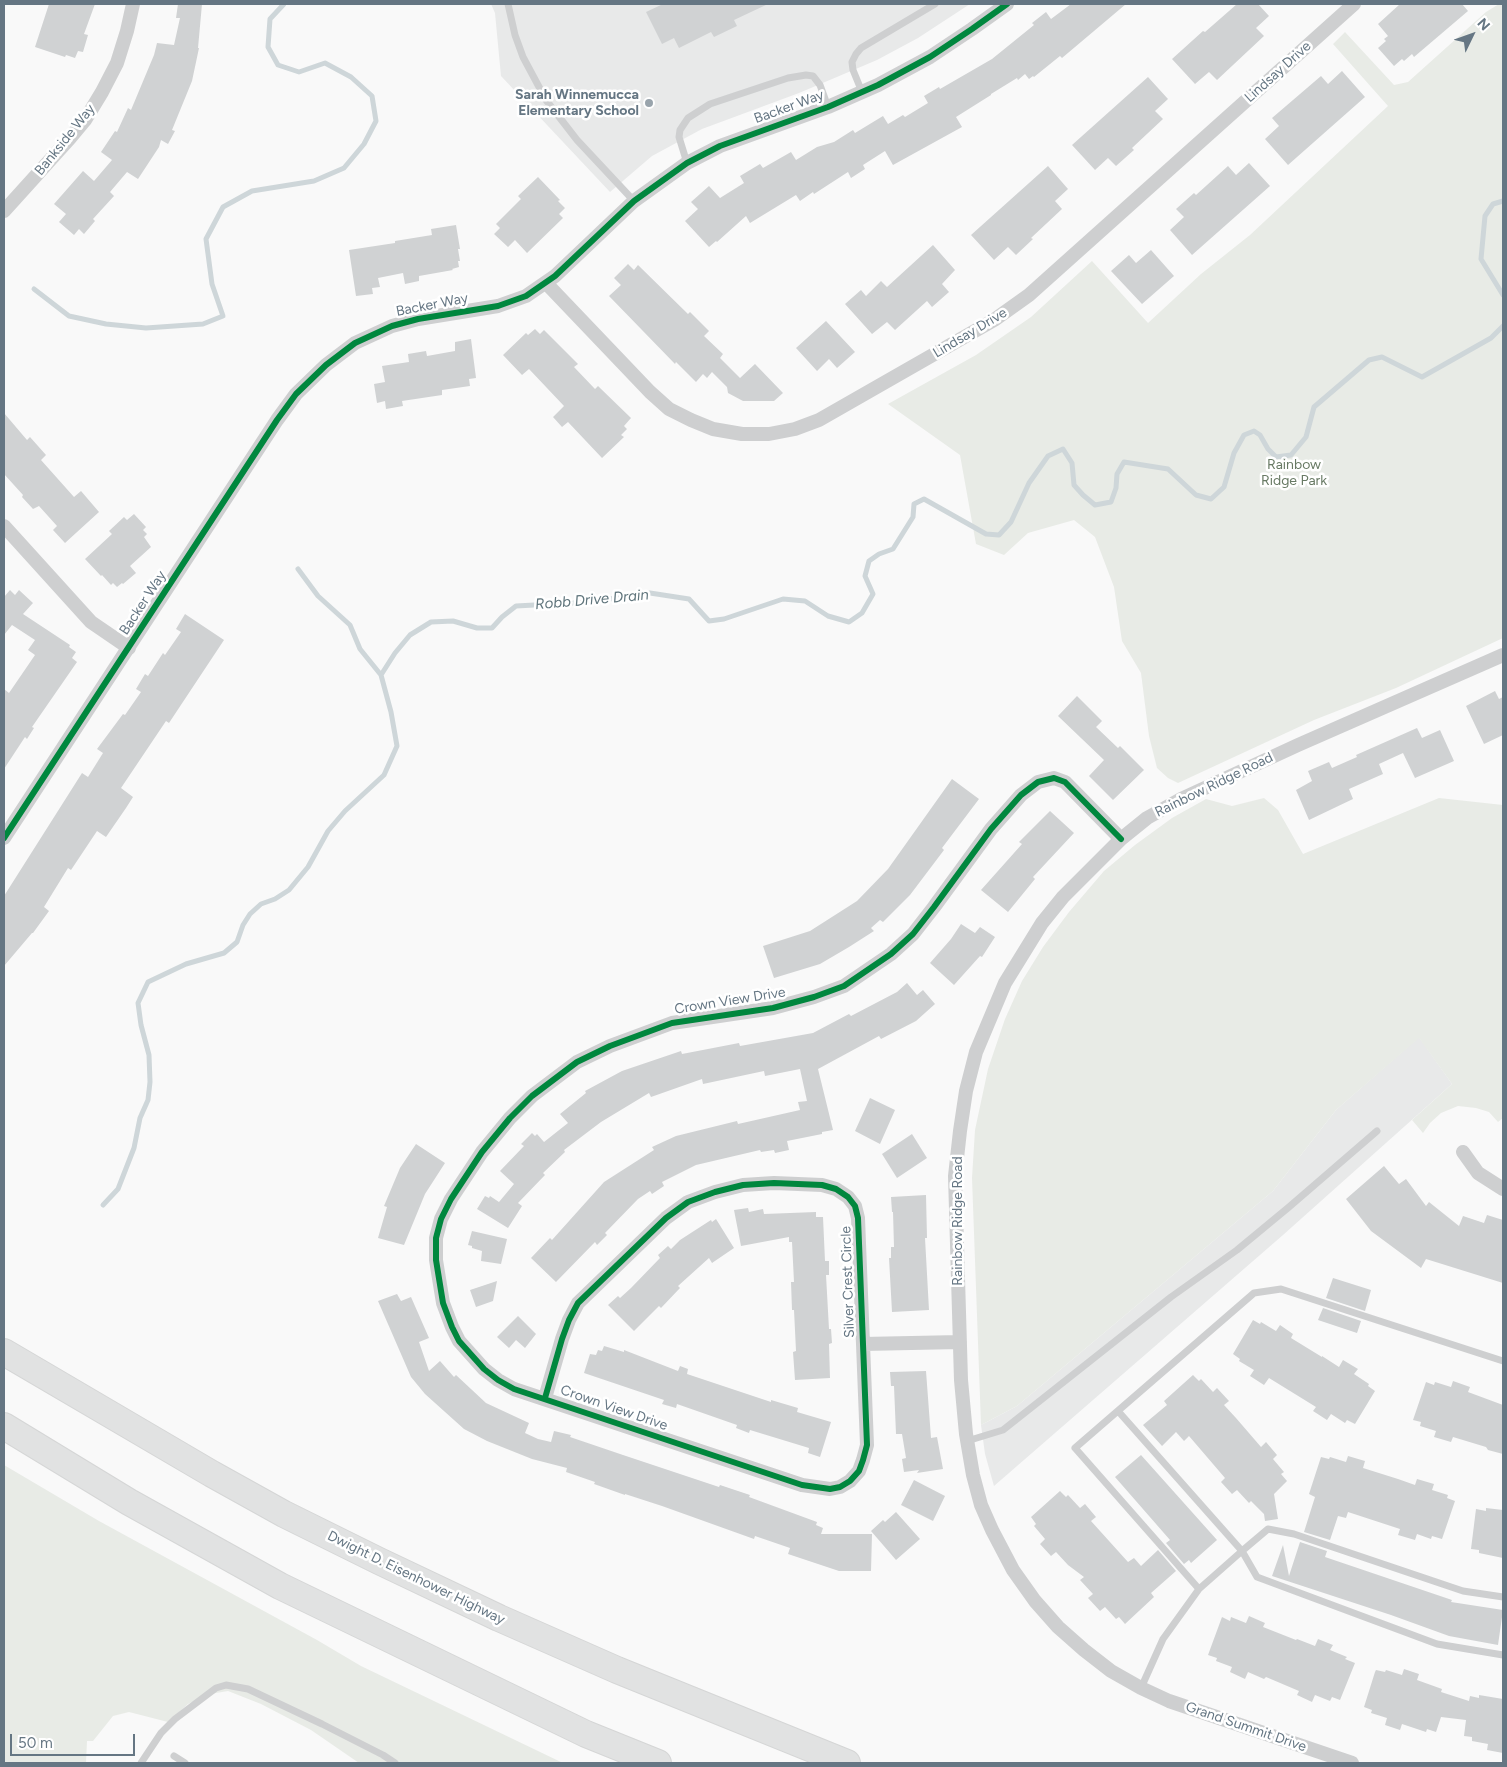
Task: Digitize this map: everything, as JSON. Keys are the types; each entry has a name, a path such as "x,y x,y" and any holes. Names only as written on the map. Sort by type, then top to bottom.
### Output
{"highway":[{"name":"Dwight D. Eisenhower Highway","path":"4,1352 212,1474 284,1514 379,1562 617,1670 848,1763"},
{"path":"4,1426 129,1502 280,1586 586,1734 658,1763"}],"street":[{"name":"Bankside Way","path":"4,211 85,120 117,63 133,4"},
{"name":"Backer Way","path":"5,834 129,648 277,420 296,394 319,371 355,344 392,326 418,319 507,304 526,296 546,283 634,201 687,163 720,146 862,92 930,57 1007,4"},
{"name":"Lindsay Drive","path":"546,283 650,392 670,408 691,420 713,429 742,434 770,434 796,429 819,420 994,320 1029,295 1354,4"},
{"path":"4,526 91,622 129,648"},
{"name":"Rainbow Ridge Road","path":"981,1505 967,1441 961,1380 955,1176 966,1091 976,1052 1005,983 1042,923 1063,896 1121,839 1147,818 1181,799 1307,741 1503,655"},
{"name":"Crown View Drive","path":"850,1481 840,1487 830,1489 802,1485 514,1389 498,1380 484,1369 459,1341 443,1303 436,1260 436,1238 441,1219 451,1199 482,1152 510,1118 532,1096 577,1062 610,1046 672,1023 792,1004 844,986 891,954 913,934 991,829 1021,795 1038,782 1054,778 1065,782 1121,839"},
{"path":"1462,1152 1478,1173 1503,1189"},
{"name":"Silver Crest Circle","path":"545,1398 564,1332 578,1303 666,1218 688,1202 715,1192 743,1185 774,1183 822,1185 836,1189 848,1197 855,1206 858,1218 867,1444 858,1471 850,1481"},
{"path":"863,1344 960,1342"},
{"name":"Grand Summit Drive","path":"981,1505 1013,1570 1035,1601 1058,1627 1111,1671 1169,1701 1352,1763"}],"lane":[{"path":"508,4 515,35 523,57 546,100 566,127 634,201"},
{"path":"862,92 853,70 852,62 856,54 861,48 934,4"},
{"path":"687,163 679,138 680,130 688,118 710,104 788,78 806,75 813,76 820,86 828,106"},
{"path":"967,1441 1003,1430 1171,1297 1237,1250 1377,1131"},
{"path":"1199,1589 1075,1448 1254,1293 1281,1288 1503,1361"},
{"path":"1118,1411 1242,1551 1257,1577 1436,1644 1503,1656"},
{"path":"1141,1688 1163,1639 1199,1589 1268,1529 1294,1534 1463,1592 1503,1597"},
{"path":"141,1763 161,1732 175,1719 216,1688 226,1685 248,1689 322,1724 383,1755 394,1763"},
{"path":"174,1756 185,1763"}],"shaded area":[{"name":"Sarah Winnemucca Elementary School","path":"491,4 970,4 918,38 877,60 799,93 702,129 652,156 610,192 501,76 495,13"},
{"path":"1419,1037 1452,1084 1283,1235 994,1486 985,1454 981,1425 1017,1406 1273,1191 1336,1110"}],"green space":[{"name":"Rainbow Ridge Park","path":"1499,4 1503,4 1503,638 1396,688 1314,720 1178,783 1168,778 1157,768 1149,736 1141,673 1122,641 1114,587 1095,537 1074,520 1028,533 1004,555 976,544 960,455 888,404 976,355 1031,317 1092,261 1148,323 1201,274 1250,235 1388,106 1333,44 1345,32 1394,85 1408,82 1486,12"},
{"path":"1264,798 1278,810 1303,854 1439,798 1503,805 1503,1118 1498,1122 1489,1112 1458,1106 1441,1113 1423,1133 1412,1120 1452,1084 1419,1038 1336,1110 1273,1191 1017,1406 981,1425 972,1178 975,1130 988,1069 1005,1019 1022,981 1043,947 1069,912 1104,871 1135,845 1172,818 1206,799 1232,806"},
{"path":"4,1465 99,1521 361,1666 563,1763 359,1763 311,1730 261,1704 228,1691 210,1694 188,1704 168,1722 129,1712 113,1716 93,1741 87,1741 86,1763 4,1763"}],"building":[{"path":"49,4 95,4 84,34 88,35 83,52 78,51 75,58 66,55 65,57 35,47"},
{"path":"178,4 202,4 199,48 192,81 172,130 175,131 168,144 161,140 159,147 138,179 127,172 110,192 114,196 93,219 95,221 84,234 79,229 74,235 59,222 66,214 54,204 83,171 94,181 112,160 101,152 115,131 117,132 128,108 131,110 154,55 157,43 174,45 180,18 176,18"},
{"path":"663,4 768,4 734,20 737,26 714,37 711,32 679,48 674,38 662,44 646,12"},
{"path":"1071,4 1126,4 1062,58 1060,56 1034,77 1029,79 1025,74 1018,80 1017,78 991,94 956,117 962,127 893,165 885,151 863,165 865,169 851,178 848,172 800,201 796,195 750,223 746,216 709,247 685,221 698,209 691,202 709,186 720,198 744,183 740,176 760,164 763,168 791,152 796,160 817,147 834,142 853,130 855,133 883,116 888,124 903,115 905,117 928,103 924,96 992,59 1034,25 1032,23 1046,12 1051,19"},
{"path":"1237,4 1258,4 1269,16 1256,28 1264,36 1217,80 1209,72 1195,84 1172,59"},
{"path":"1400,4 1462,4 1468,11 1414,57 1412,54 1394,66 1378,48 1386,41 1384,39 1388,36 1378,24"},
{"path":"1342,71 1365,97 1288,165 1265,139 1279,126 1272,118 1321,76 1328,84"},
{"path":"1148,77 1168,99 1155,111 1163,119 1116,166 1108,158 1095,170 1072,145"},
{"path":"1249,163 1270,186 1192,255 1170,230 1184,217 1176,209 1194,193 1196,195 1228,166 1236,175"},
{"path":"1048,166 1068,189 1055,201 1062,209 1016,255 1008,247 994,260 971,235"},
{"path":"538,177 565,208 559,214 563,218 527,253 515,240 508,247 494,234 500,228 496,224 521,199 518,196"},
{"path":"456,225 460,249 458,249 459,267 453,270 419,276 419,281 405,284 403,273 378,278 380,287 372,288 373,294 356,296 349,250 432,235 431,229"},
{"path":"933,245 955,270 942,284 949,292 932,307 927,301 895,330 887,322 872,334 845,304 861,290 866,296 881,281 887,287"},
{"path":"1151,250 1174,276 1142,304 1111,271 1129,255 1136,263"},
{"path":"628,264 634,270 638,265 688,314 690,312 709,331 704,336 723,354 720,358 740,378 755,364 783,393 774,401 743,401 728,393 727,387 712,372 707,378 703,374 696,382 676,362 675,364 609,296 621,285 614,278"},
{"path":"826,321 855,352 837,368 829,359 817,371 796,348"},
{"path":"535,329 540,334 544,330 578,364 574,367 595,389 598,386 631,418 624,426 627,429 621,435 624,437 602,458 568,422 562,427 553,417 564,406 529,369 522,375 503,355 526,333 528,335"},
{"path":"471,339 476,378 469,379 470,386 442,390 442,395 402,401 403,406 386,409 385,401 377,403 374,384 385,382 382,366 409,362 408,354 426,351 427,356 455,351 455,342"},
{"path":"4,413 27,440 30,437 46,455 41,460 74,497 81,491 99,512 65,543 53,530 57,526 39,506 33,509 4,474"},
{"path":"134,514 146,527 143,530 147,534 144,537 151,547 130,566 136,573 117,587 113,583 111,585 85,559 112,534 109,531 124,517 127,520"},
{"path":"10,590 15,595 19,590 33,603 23,614 70,645 69,647 76,652 72,658 77,662 32,727 34,728 27,739 25,737 4,769 4,689 9,693 35,655 28,650 35,640 12,625 4,635 4,597"},
{"path":"185,614 224,640 169,723 166,721 121,788 133,797 126,808 106,837 97,831 71,870 68,868 44,907 49,911 33,933 4,966 4,896 82,773 88,777 103,753 97,749 141,692 136,689 145,674 148,676 163,653 165,655 181,632 176,629"},
{"path":"1495,691 1499,699 1503,697 1503,735 1484,744 1466,706"},
{"path":"1077,696 1102,721 1096,727 1118,748 1120,746 1144,770 1113,800 1089,776 1104,760 1058,716"},
{"path":"1417,728 1422,738 1440,730 1454,761 1415,778 1403,753 1379,764 1383,774 1349,789 1353,799 1309,820 1296,790 1312,781 1308,771 1329,762 1332,768 1357,757 1356,755"},
{"path":"952,779 979,799 910,895 883,922 880,920 871,928 874,931 849,947 820,964 774,978 763,946 810,931 857,901 888,869"},
{"path":"1050,811 1074,833 1033,877 1035,879 1008,912 981,890 1022,844 1019,842"},
{"path":"961,924 975,933 980,927 995,937 982,957 980,956 954,985 930,963 951,939"},
{"path":"907,983 917,995 923,990 935,1004 916,1021 881,1039 879,1036 818,1069 833,1130 787,1141 789,1150 775,1153 774,1150 761,1152 760,1150 696,1165 662,1182 664,1186 652,1194 650,1191 638,1199 605,1233 607,1235 597,1245 595,1242 556,1282 531,1258 550,1238 552,1240 604,1182 654,1150 652,1147 676,1136 737,1121 738,1124 800,1110 798,1102 807,1101 800,1069 765,1076 764,1071 703,1084 702,1079 651,1097 649,1093 601,1122 564,1150 565,1152 543,1173 545,1175 518,1203 522,1206 508,1228 477,1209 485,1196 489,1198 490,1196 499,1202 514,1184 500,1171 524,1146 521,1144 532,1133 535,1136 537,1134 544,1142 568,1123 560,1114 586,1093 585,1091 622,1071 681,1051 682,1054 739,1043 740,1046 813,1033 897,992"},
{"path":"870,1098 895,1110 880,1144 855,1131"},
{"path":"912,1134 927,1158 897,1178 882,1154"},
{"path":"416,1144 445,1163 425,1194 404,1245 378,1238 387,1207 384,1206 400,1168"},
{"path":"1384,1166 1399,1184 1406,1179 1426,1206 1429,1202 1459,1226 1463,1216 1484,1223 1487,1215 1503,1220 1503,1283 1426,1259 1421,1268 1371,1231 1346,1199"},
{"path":"926,1195 927,1238 925,1238 929,1310 892,1312 889,1258 891,1258 891,1247 894,1247 891,1197"},
{"path":"748,1208 749,1212 763,1209 764,1214 816,1212 816,1217 823,1217 825,1261 829,1261 829,1275 826,1275 829,1329 831,1329 832,1343 829,1344 830,1378 795,1380 793,1352 796,1351 791,1282 794,1282 792,1242 789,1242 789,1237 741,1246 734,1210"},
{"path":"716,1219 734,1248 712,1263 709,1258 678,1286 680,1288 661,1308 659,1306 634,1331 608,1305 618,1296 620,1298 631,1288 660,1258 658,1255 668,1246 671,1249 680,1240 711,1220 712,1222"},
{"path":"472,1231 507,1239 501,1264 481,1261 482,1251 468,1245"},
{"path":"1333,1278 1371,1290 1365,1311 1326,1298"},
{"path":"497,1281 493,1301 476,1307 470,1290"},
{"path":"397,1294 401,1301 411,1297 429,1338 419,1342 429,1371 440,1361 454,1377 456,1375 486,1403 529,1423 525,1433 551,1442 554,1431 571,1435 570,1437 623,1455 719,1487 720,1485 750,1495 749,1497 817,1522 816,1525 823,1528 821,1534 872,1534 871,1571 839,1571 788,1554 790,1548 755,1536 754,1539 594,1484 595,1482 566,1472 567,1468 532,1459 487,1441 464,1429 425,1394 411,1377 378,1301"},
{"path":"1323,1308 1361,1321 1357,1333 1318,1320"},
{"path":"518,1316 536,1334 525,1348 516,1340 509,1348 497,1337"},
{"path":"1253,1320 1260,1324 1261,1322 1276,1331 1280,1325 1293,1334 1291,1338 1339,1367 1343,1360 1358,1369 1354,1374 1369,1384 1368,1386 1375,1391 1355,1424 1347,1420 1345,1423 1331,1414 1327,1420 1313,1411 1316,1407 1269,1378 1264,1385 1250,1376 1254,1370 1239,1361 1240,1359 1233,1354"},
{"path":"604,1346 624,1352 624,1350 678,1371 680,1366 688,1369 687,1374 771,1402 771,1400 798,1408 797,1412 831,1422 820,1457 808,1453 809,1448 750,1430 749,1433 736,1428 737,1425 677,1404 676,1408 662,1404 664,1400 584,1373 590,1354 596,1355 598,1350 602,1351"},
{"path":"926,1371 931,1438 937,1437 943,1469 917,1473 919,1470 904,1472 902,1459 906,1458 902,1434 896,1434 894,1386 891,1386 890,1372"},
{"path":"1193,1375 1199,1381 1201,1379 1213,1392 1217,1388 1229,1401 1224,1405 1261,1447 1266,1442 1277,1455 1273,1459 1284,1472 1281,1474 1287,1481 1274,1494 1278,1519 1265,1521 1264,1514 1251,1501 1249,1503 1237,1490 1232,1494 1221,1482 1225,1478 1189,1436 1184,1441 1176,1432 1162,1446 1143,1425 1167,1405 1164,1401"},
{"path":"1453,1381 1470,1387 1468,1392 1503,1405 1503,1454 1453,1437 1451,1442 1434,1437 1436,1431 1420,1426 1421,1422 1413,1420 1426,1382 1434,1385 1435,1382 1451,1387"},
{"path":"1141,1455 1217,1540 1191,1563 1189,1560 1184,1564 1166,1543 1170,1540 1115,1477"},
{"path":"1348,1456 1365,1461 1363,1468 1415,1485 1417,1479 1434,1484 1432,1490 1448,1495 1447,1498 1455,1501 1442,1539 1432,1536 1431,1539 1417,1534 1415,1540 1398,1535 1400,1529 1348,1512 1346,1518 1338,1516 1330,1540 1304,1532 1315,1497 1309,1494 1321,1457 1329,1459 1330,1457 1346,1462"},
{"path":"914,1480 945,1496 933,1521 901,1505"},
{"path":"1060,1491 1066,1497 1068,1495 1080,1508 1085,1504 1096,1517 1091,1521 1128,1562 1134,1558 1141,1566 1158,1550 1176,1571 1151,1593 1154,1597 1125,1624 1119,1617 1116,1619 1105,1607 1100,1611 1088,1598 1093,1594 1080,1580 1084,1577 1068,1565 1056,1552 1051,1556 1040,1544 1045,1539 1034,1526 1036,1524 1031,1517"},
{"path":"1486,1508 1503,1510 1503,1558 1479,1553 1479,1550 1471,1549 1476,1509 1486,1511"},
{"path":"896,1512 920,1539 896,1560 871,1531"},
{"path":"1300,1542 1327,1551 1325,1557 1452,1600 1451,1602 1503,1610 1498,1645 1449,1636 1272,1576 1283,1545 1289,1576"},
{"path":"1249,1616 1265,1623 1263,1627 1296,1640 1315,1646 1318,1639 1333,1645 1330,1650 1347,1657 1345,1659 1355,1663 1340,1700 1332,1697 1330,1701 1315,1695 1312,1702 1297,1695 1299,1691 1266,1677 1264,1679 1248,1672 1245,1679 1230,1672 1232,1667 1216,1661 1217,1658 1208,1655 1222,1617 1230,1621 1231,1617 1246,1623"},
{"path":"1404,1669 1419,1674 1417,1680 1442,1689 1441,1692 1469,1701 1470,1696 1479,1698 1479,1695 1503,1699 1503,1753 1487,1750 1488,1744 1472,1741 1472,1737 1464,1736 1466,1720 1441,1717 1436,1732 1427,1729 1426,1732 1402,1724 1400,1730 1385,1725 1387,1718 1371,1713 1372,1710 1364,1707 1376,1670 1385,1672 1386,1670 1402,1675"}],"waterway":[{"path":"34,289 69,316 106,324 146,328 203,324 223,316 212,284 206,239 223,207 252,191 314,181 344,168 364,144 376,121 372,96 351,77 325,63 299,72 278,65 268,47 270,19 284,4"},
{"name":"Robb Drive Drain","path":"1503,201 1493,204 1485,216 1481,259 1503,295"},
{"name":"Robb Drive Drain","path":"103,1205 118,1189 134,1148 140,1118 148,1100 150,1082 149,1055 141,1025 138,1003 148,982 186,964 224,953 237,942 243,925 250,914 261,904 275,899 289,890 308,867 328,831 345,811 384,775 397,746 391,712 381,675 395,653 410,635 431,622 453,621 477,628 492,628 516,606 590,602 650,593 689,599 709,621 724,619 783,599 805,601 828,616 849,622 862,613 873,594 865,576 869,561 879,554 893,549 913,517 914,504 924,499 986,534 999,535 1011,522 1029,483 1048,456 1063,449 1072,463 1074,485 1095,505 1111,502 1116,488 1117,474 1124,462 1168,469 1196,495 1211,499 1224,487 1234,453 1244,435 1254,431 1260,435 1268,449 1276,457 1291,455 1306,437 1314,407 1369,360 1382,357 1422,377 1491,338 1503,326"},
{"path":"298,569 318,596 350,625 360,649 381,675"}],"cycle path":[{"path":"4,838 277,420 296,394 326,365 355,343 392,326 418,319 498,306 526,296 555,276 634,201 687,163 720,146 828,107 878,85 930,57 1007,4"},
{"path":"545,1398 562,1339 578,1303 666,1218 688,1202 715,1192 743,1185 774,1183 822,1185 836,1189 848,1197 855,1206 858,1218 867,1445 859,1471 850,1481 840,1487 830,1489 802,1485 514,1389 498,1380 484,1369 459,1341 443,1303 436,1260 436,1238 441,1219 451,1199 482,1152 510,1118 532,1096 577,1062 610,1046 672,1023 773,1008 814,997 844,986 891,954 913,934 991,829 1021,795 1038,782 1054,778 1065,782 1121,839"}],"place":[{"name":"Sarah Winnemucca Elementary School","path":"649,103"}]}
